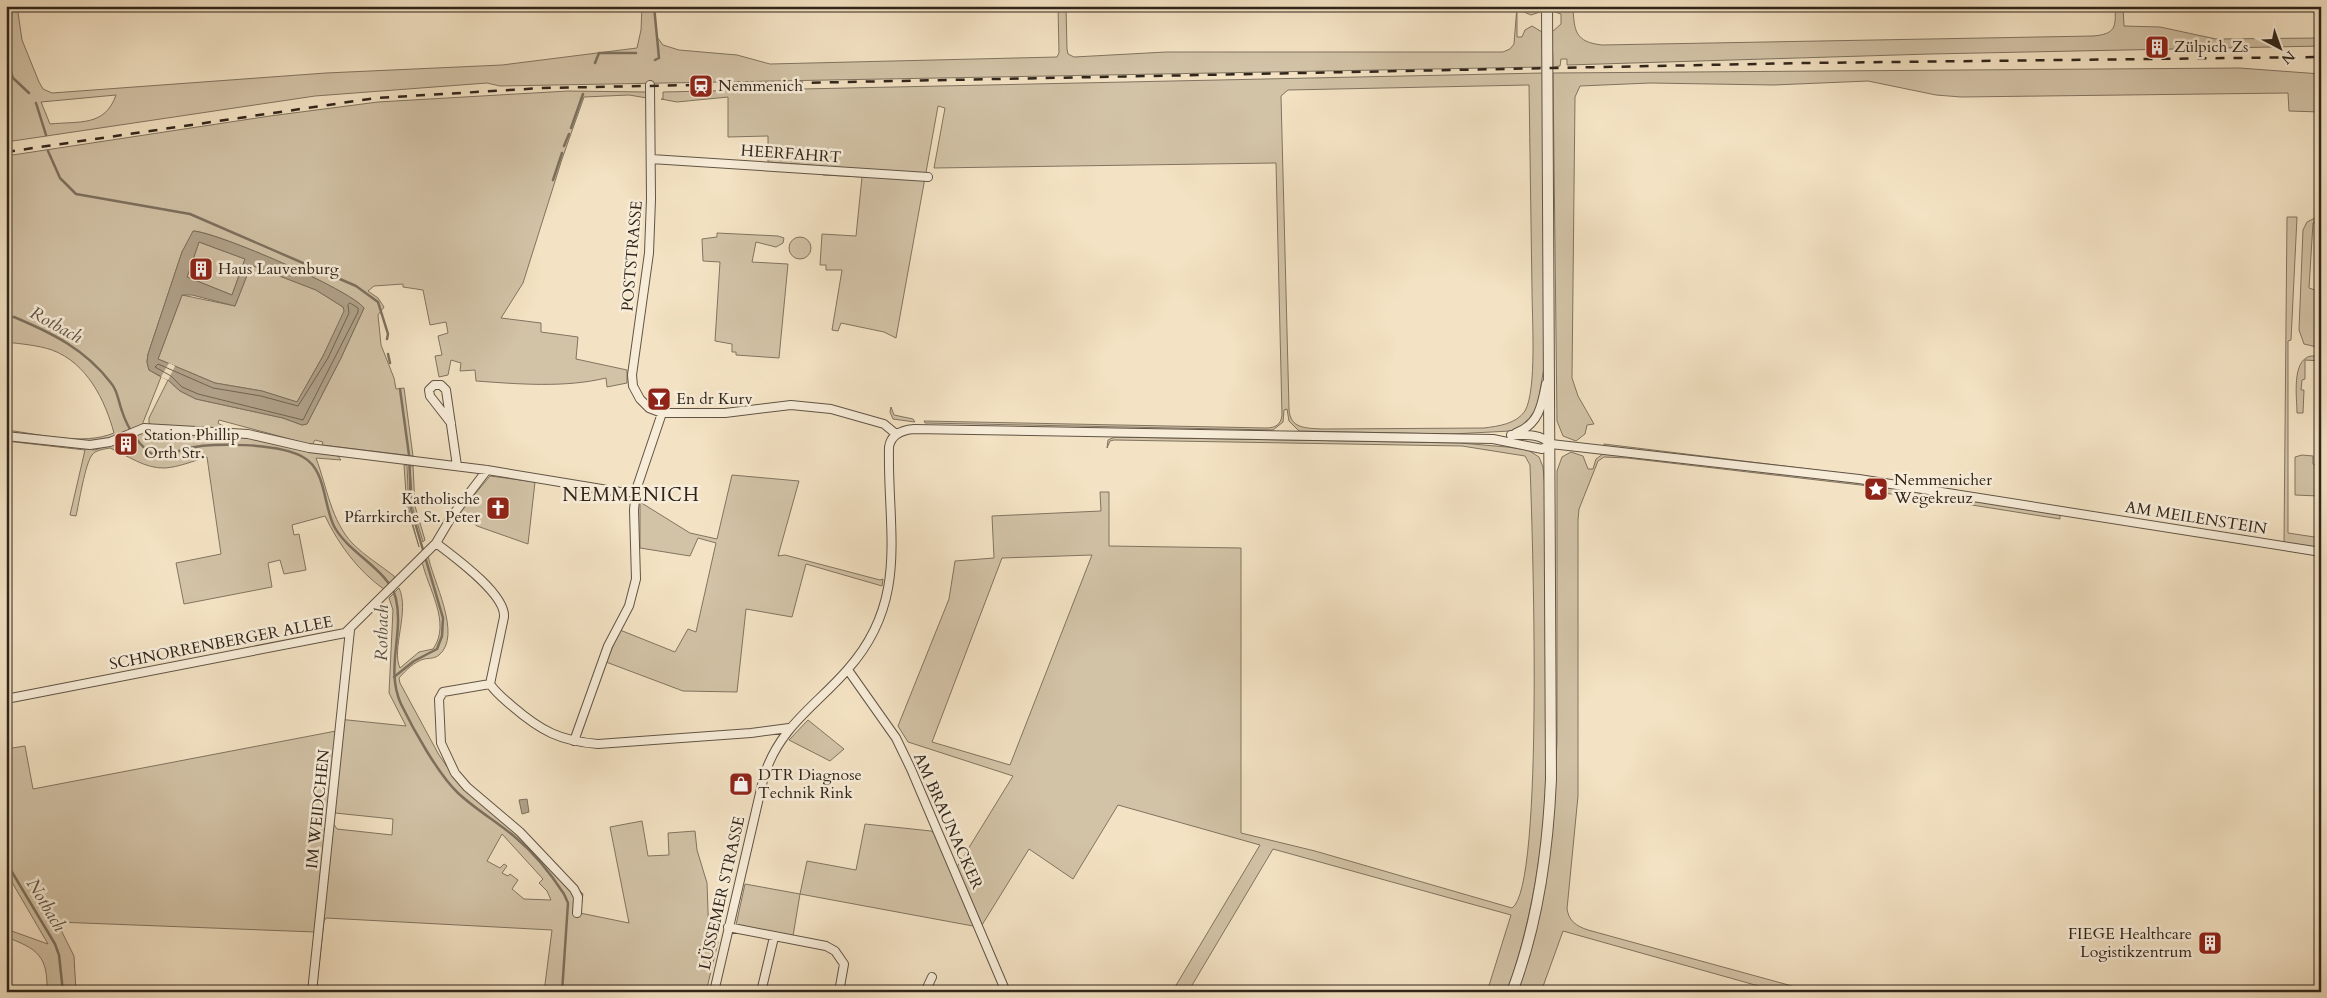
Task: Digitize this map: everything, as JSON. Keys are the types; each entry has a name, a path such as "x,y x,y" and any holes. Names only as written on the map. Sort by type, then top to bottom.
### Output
{"street":[{"path":"1512,992 1536,908 1545,860 1550,812 1553,728 1547,6"},
{"name":"POSTSTRASSE","path":"650,85 649,253 632,378 635,391 643,403 662,414"},
{"name":"HEERFAHRT","path":"651,159 928,177"},
{"path":"1493,439 1511,435 1526,428 1538,415 1550,363"},
{"path":"451,423 430,396 429,390 434,385 441,385 445,389 451,423 457,466"},
{"path":"574,741 608,646 629,606 636,579 634,510 636,490 662,414 725,414 791,406 831,408 884,424 896,434 904,430 914,429 1493,439 1542,449 1551,444"},
{"path":"6,436 90,445 104,444 139,430 248,434 309,448 487,470 622,492 636,490"},
{"name":"LÜSSEMER STRASSE","path":"714,992 764,776 775,748 789,728 848,670 874,631 889,585 893,556 889,447 891,440 896,434"},
{"path":"1511,435 1535,435 1543,437 1551,444"},
{"name":"AM MEILENSTEIN","path":"1551,444 1859,479 2321,552"},
{"name":"SCHNORRENBERGER ALLEE","path":"6,699 340,635 350,630 436,543 452,516 487,470"},
{"path":"436,543 468,568 503,608 504,617 490,684"},
{"name":"IM WEIDCHEN","path":"312,992 350,630"},
{"name":"AM BRAUNACKER","path":"848,670 896,738 1006,992"},
{"path":"490,684 536,726 574,741 598,744 751,733 789,728"},
{"path":"490,684 443,692 439,699 441,743 452,768 464,784 520,832 574,889 578,897 577,913"},
{"path":"728,927 826,946 835,950 844,964 839,992"},
{"path":"761,992 774,937"},
{"path":"925,992 932,977"}],"shaded area":[{"path":"6,6 17,6 22,40 39,82 43,89 52,93 326,73 502,65 637,48 641,30 642,6 654,6 657,37 663,45 679,50 737,55 770,64 1057,57 1059,53 1058,6 1066,6 1067,49 1068,54 1074,57 1166,52 1503,52 1510,49 1514,44 1517,6 1517,37 1522,37 1525,30 1532,26 1542,32 1543,67 500,86 487,83 315,96 6,142","holes":["116,95 105,113 90,120 50,124 41,102"]},
{"path":"1521,6 1542,7 1540,12 1531,15 1524,12"},
{"path":"1552,6 1573,6 1575,29 1578,34 1586,41 1602,45 2093,36 2106,33 2113,28 2115,24 2115,6 2123,6 2124,26 2160,27 2216,39 2321,38 2321,46 1930,54 1567,65 1567,59 1561,59 1560,66 1553,67 1552,32 1561,24 1561,14 1555,12"},
{"path":"2239,68 2321,74 2321,112 2289,111 2288,93 1961,97 1936,95 1868,81 1774,85 1650,83 1580,86 1575,97 1572,378 1578,396 1594,424 1587,425 1585,434 1576,441 1563,436 1557,421 1553,73"},
{"path":"1543,73 1544,367 1537,409 1527,423 1511,431 1451,434 1299,431 1289,421 1287,409 1284,410 1283,422 1273,430 925,423 924,421 1266,428 1277,425 1282,415 1276,163 934,168 945,108 938,106 896,338 884,332 841,323 838,331 832,330 842,270 826,270 826,265 820,265 822,234 856,236 862,177 823,175 823,166 768,162 768,136 728,137 728,97 677,102 661,99 663,99 663,92","holes":["1529,85 1533,352 1531,387 1525,411 1512,422 1484,428 1322,429 1305,428 1296,424 1290,416 1289,409 1281,96 1288,90"]},
{"path":"568,91 647,92 647,98 629,95 584,97 562,159 523,283 501,318 541,323 541,332 578,337 576,359 627,370 627,383 607,387 606,378 558,384 476,381 475,370 460,371 461,363 451,360 448,375 439,377 435,356 442,355 438,336 448,333 446,322 430,325 423,290 403,287 403,284 374,286 368,291 378,298 384,307 378,315 381,345 394,378 396,389 404,388 413,456 322,445 323,442 315,440 312,445 219,420 218,423 228,429 152,426 149,423 149,418 168,380 180,391 196,399 283,418 302,425 307,424 364,308 335,288 283,263 229,241 194,231 182,252 148,354 149,370 161,377 142,425 110,438 76,441 6,433 6,430 61,438 88,439 114,433 100,396 85,373 75,364 52,350 6,342 6,303 10,302 6,258 6,156 270,116 378,102"},
{"path":"2287,217 2297,217 2291,340 2288,341 2288,533 2321,538 2321,549 2284,543"},
{"path":"2315,218 2321,218 2321,222 2313,223 2309,288 2321,292 2321,348 2304,344 2299,330 2303,230 2307,222"},
{"path":"717,233 778,236 784,238 783,243 776,247 756,242 752,262 788,264 779,358 736,355 736,352 732,352 732,344 715,341 720,262 703,261 702,239 717,237"},
{"path":"800,237 808,240 811,248 808,256 800,259 792,256 789,248 792,240"},
{"path":"199,242 245,259 232,295 187,277"},
{"path":"251,265 316,290 343,307 345,311 323,356 297,402 262,391 215,383 158,359 182,295 235,306"},
{"path":"2311,356 2321,356 2321,361 2305,360 2305,379 2302,380 2301,390 2304,390 2303,413 2297,413 2296,380 2300,364 2305,359"},
{"path":"891,407 894,415 913,419 915,422 893,419 890,412"},
{"path":"143,432 245,436 338,456 341,460 316,458 339,525 353,544 394,576 395,580 385,590 375,583 350,557 336,537 325,516 292,525 294,535 299,534 306,570 284,574 280,560 268,563 272,587 184,604 176,563 221,554 207,457 175,466 158,468 143,464 110,448 93,453 82,484 76,516 70,515 85,450 6,441 6,439 95,450"},
{"path":"1115,437 1460,443 1528,450 1539,457 1543,467 1545,488 1546,800 1533,897 1522,945 1507,992 1487,992 1511,915 1273,849 1188,992 1172,992 1260,845 1118,805 1073,879 1029,849 982,925 957,867 1013,776 908,742 898,726 949,599 955,561 994,558 992,516 1101,511 1100,492 1109,492 1109,546 1241,548 1241,833 1315,851 1512,908 1522,885 1529,838 1533,774 1534,700 1530,465 1525,456 1462,446 1114,440 1110,441 1107,448 1108,440","holes":["1092,555 1010,765 932,742 1002,558"]},
{"path":"1604,444 1866,476 2060,507 2060,519 1915,496 1869,492 1869,486 1627,458 1604,457 1598,461 1579,509 1578,520 1578,796 1567,909 1569,917 1577,925 1588,930 1814,992 1780,992 1563,931 1541,992 1517,992 1543,898 1553,825 1557,740 1557,471 1562,457 1571,452 1583,456 1588,469 1593,469 1596,459 1603,454"},
{"path":"2302,455 2313,456 2313,464 2317,466 2316,477 2319,477 2318,496 2295,495 2295,457"},
{"path":"404,465 407,465 409,510 419,547 407,508"},
{"path":"410,466 413,466 415,506 425,540 423,542 413,509"},
{"path":"732,475 799,481 778,556 785,555 880,580 883,579 882,586 806,564 792,617 746,609 737,692 683,691 606,662 620,630 675,652 688,629 696,632 716,543 698,538 690,556 640,548 640,502 690,533 717,539"},
{"path":"490,476 535,482 528,544 477,526 460,512"},
{"path":"428,555 444,607 448,634 446,646 439,655 417,662 399,678 439,755 452,774 494,812 498,808 520,828 583,894 580,913 629,923 610,827 642,821 648,856 669,855 668,833 695,831 697,850 707,883 709,940 718,942 706,992 544,992 552,930 326,918 324,921 316,992 309,992 315,932 57,922 74,956 76,992 47,992 46,970 39,956 33,950 6,937 6,929 48,944 6,872 6,749 25,746 33,789 336,731 338,719 406,726 389,693 393,610 389,598 399,588 403,608 398,651 400,668 419,652 433,649 438,639 440,628 437,605 422,561","holes":["335,813 393,819 392,835 337,829 333,823","502,834 543,879 539,883 547,891 551,900 524,899 512,889 518,880 510,874 508,876 502,873 507,866 504,864 500,868 487,861"]},
{"path":"808,720 844,749 830,761 789,740"},
{"path":"865,824 931,831 936,834 975,922 973,926 800,894 807,861 856,870"},
{"path":"745,884 800,894 793,936 736,925"}],"water":[{"path":"193,231 207,234 283,263 335,288 364,308 307,424 302,425 283,418 196,399 180,391 168,380 149,370 148,354 182,252","holes":["199,242 245,259 232,295 187,277","251,265 316,290 343,307 344,311 323,356 297,402 262,391 215,383 158,359 182,295 192,295 235,306"]},
{"path":"527,799 529,812 522,814 519,800"}],"pier":[{"path":"169,363 175,366 168,380 161,377"}],"waterway":[{"path":"654,6 659,58 655,60"},
{"path":"595,63 599,53 636,53"},
{"path":"6,58 13,78 29,93"},
{"path":"571,128 583,94"},
{"path":"36,103 46,135"},
{"path":"564,146 569,134"},
{"path":"48,151 60,178 76,194 190,214 356,286 378,302 388,334 387,339"},
{"path":"553,180 562,153"},
{"name":"Rotbach","path":"6,317 14,317 55,336 79,351 101,371 117,393 124,417 135,437 150,453 156,456 167,456 184,449 211,445 245,445 262,446 292,452 311,463 321,480 335,528 350,546 386,580 396,599 398,625 394,665 397,691 401,704 419,738 450,785 522,843 564,894 568,903 562,992"},
{"path":"388,354 390,363"},
{"path":"394,677 414,661 437,649 442,636 443,618 411,509 409,455 400,389"},
{"name":"Notbach","path":"6,862 55,944 59,955 63,992"}],"railway":[{"path":"6,152 376,98 543,88 1806,63 2321,57"}],"place":[{"name":"Zülpich Zs","path":"2157,47"},
{"name":"Nemmenich","path":"701,86"},
{"name":"Haus Lauvenburg","path":"201,269"},
{"name":"En dr Kurv","path":"659,399"},
{"name":"Station Phillip Orth Str.","path":"126,444"},
{"name":"Nemmenicher Wegekreuz","path":"1876,489"},
{"name":"Katholische Pfarrkirche St. Peter","path":"498,508"},
{"name":"DTR Diagnose Technik Rink","path":"741,784"},
{"name":"FIEGE Healthcare Logistikzentrum","path":"2210,943"}],"district":[{"name":"NEMMENICH","path":"631,495"}]}
